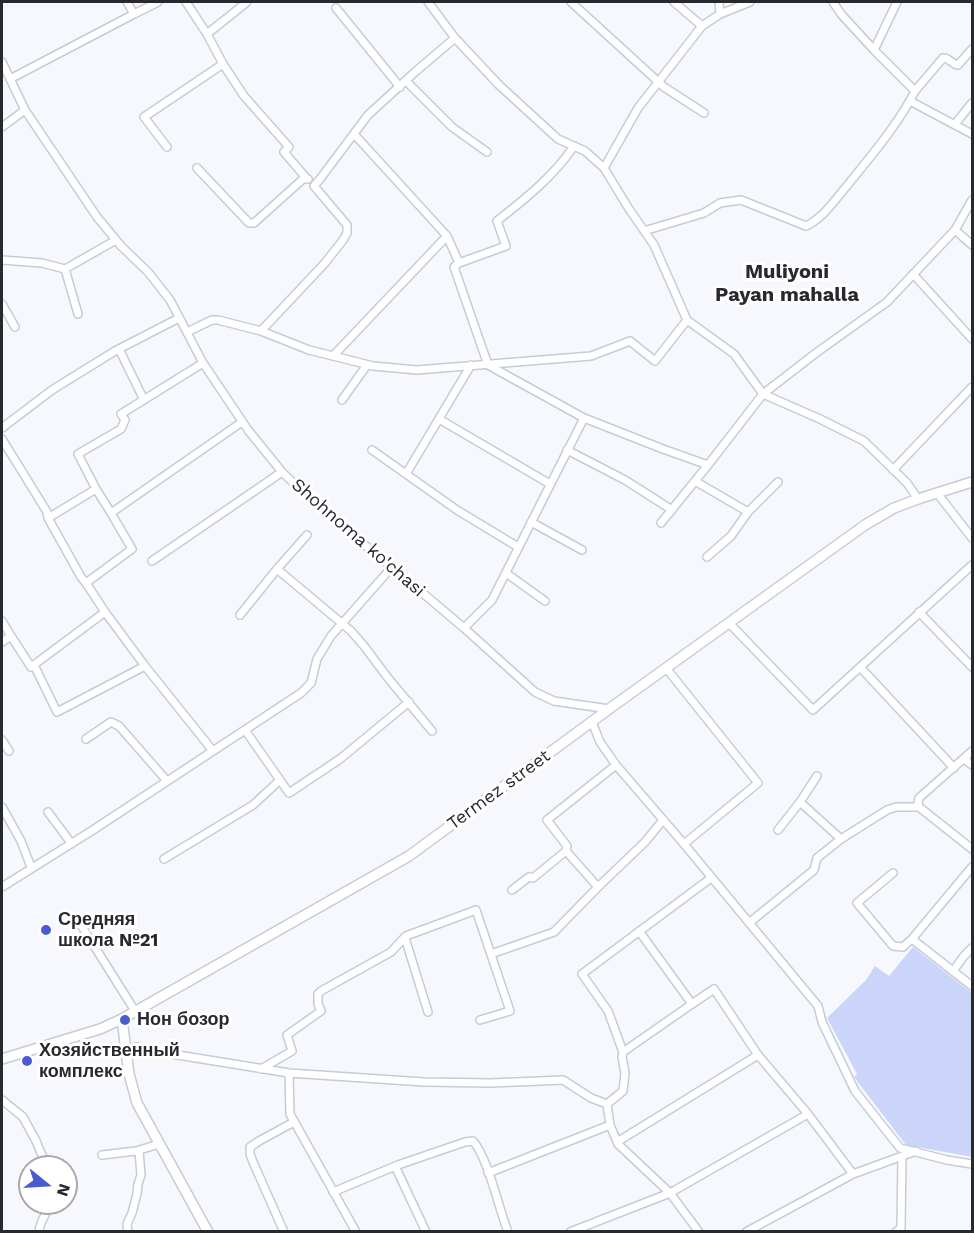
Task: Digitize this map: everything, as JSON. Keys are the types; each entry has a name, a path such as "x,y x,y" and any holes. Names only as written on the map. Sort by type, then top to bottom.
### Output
{"main road":[{"name":"Termez street","path":"2,1059 100,1029 122,1019 410,856 609,709 865,525 894,508 972,482"},
{"path":"122,1019 129,1074 137,1103 208,1232"}],"street":[{"path":"128,2 134,14"},
{"path":"10,79 158,2"},
{"path":"186,2 244,96 289,147 284,152 347,225 347,233 343,240 325,263 261,331"},
{"path":"207,34 247,2"},
{"path":"428,2 455,38 499,85 558,139 585,151 604,168 654,245 687,320 734,354 763,394 864,441 907,483 918,499"},
{"path":"571,2 658,82 704,113"},
{"path":"674,2 702,26"},
{"path":"719,2 720,14"},
{"path":"604,168 638,108 702,26 720,14 750,2"},
{"path":"833,2 874,50 915,91"},
{"path":"874,50 897,2"},
{"path":"336,9 400,87"},
{"path":"314,186 368,115 455,38"},
{"path":"644,231 704,213 720,203 741,200 793,222 806,226 811,224 825,212 873,155 915,91 943,58 958,65 972,48"},
{"name":"Shohnoma ko'chasi","path":"2,62 26,110 97,217 148,272 170,300 203,363 242,422 282,472 324,513 464,628 535,692 554,702 609,709"},
{"path":"167,147 144,117 223,64"},
{"path":"406,81 452,127 487,152"},
{"path":"910,101 972,134"},
{"path":"955,124 972,103"},
{"path":"2,127 26,110"},
{"path":"354,134 447,236 459,263"},
{"path":"574,146 562,163 520,204 496,221 507,246 459,263 454,267 488,365 584,418 708,465"},
{"path":"197,168 251,224 303,178 307,179"},
{"path":"661,523 763,394 816,352 887,302 955,230 972,200"},
{"path":"955,230 972,245"},
{"path":"333,356 447,236"},
{"path":"2,260 42,263 65,269 116,240"},
{"path":"65,269 78,315"},
{"path":"913,274 972,339"},
{"path":"2,304 15,327"},
{"path":"2,428 52,390 119,349 179,318"},
{"path":"187,332 212,320 218,320 261,331 309,350 367,365 417,370 591,356 630,341 655,361 687,320"},
{"path":"119,349 144,400"},
{"path":"87,583 132,549 78,454 121,429 125,420 121,414 203,363"},
{"path":"342,400 367,365"},
{"path":"406,474 471,365"},
{"path":"893,470 972,387"},
{"path":"464,628 492,600 584,418"},
{"path":"439,419 550,484"},
{"path":"111,513 242,422"},
{"path":"2,439 47,512 48,518 81,578 87,583 105,612 145,666 213,751"},
{"path":"372,450 457,510 518,547"},
{"path":"567,450 625,480 672,510"},
{"path":"152,561 282,472"},
{"path":"695,481 748,512"},
{"path":"707,557 731,536 748,512 778,482"},
{"path":"48,518 96,489"},
{"path":"937,493 972,538"},
{"path":"531,522 582,549"},
{"path":"240,615 307,535"},
{"path":"729,623 813,710 972,565"},
{"path":"2,887 301,693 311,683 317,659 331,636 392,567"},
{"path":"277,569 342,622 364,645 432,731"},
{"path":"506,573 545,601"},
{"path":"2,621 31,667 105,612"},
{"path":"919,612 972,667"},
{"path":"2,642 11,636"},
{"path":"34,665 57,712 145,666"},
{"path":"860,667 954,768"},
{"path":"666,668 758,783 684,844"},
{"path":"245,730 289,793 347,754 409,702"},
{"path":"86,739 111,722 115,723 167,781"},
{"path":"592,722 600,742 616,765 818,1006 822,1022 855,1091 900,1148 972,1164"},
{"path":"2,740 9,751"},
{"path":"972,751 919,798 918,802 920,807 972,849"},
{"path":"964,759 972,765"},
{"path":"598,887 566,851 567,846 547,820 616,765"},
{"path":"778,830 817,776"},
{"path":"164,859 253,805 280,780"},
{"path":"800,802 841,839"},
{"path":"2,807 21,841 31,867"},
{"path":"749,923 814,870 816,858 841,839 887,810 896,807 920,807"},
{"path":"48,812 71,843"},
{"path":"491,954 554,932 645,842 663,820"},
{"path":"512,890 529,877 532,878 566,851"},
{"path":"893,873 857,903 893,946 903,947 972,867"},
{"path":"607,1104 623,1091 625,1073 623,1052 608,1011 582,974 711,878"},
{"path":"261,1069 292,1050 287,1035 321,1011 318,994 321,991 391,952 405,938 476,910 510,1011 480,1020"},
{"path":"76,917 135,1011"},
{"path":"639,931 692,1004"},
{"path":"405,938 428,1012"},
{"path":"912,939 972,986"},
{"path":"952,971 972,948"},
{"path":"623,1052 714,989 758,1055 808,1114 853,1174"},
{"path":"125,1049 138,1047 289,1073 424,1082 491,1083 563,1080 591,1098 607,1104"},
{"path":"617,1142 758,1055"},
{"path":"289,1073 290,1114 356,1232"},
{"path":"2,1100 23,1117 42,1155"},
{"path":"607,1104 610,1125 617,1142 670,1193 699,1232"},
{"path":"570,1232 670,1193 808,1114"},
{"path":"284,1232 253,1162 250,1147 294,1122"},
{"path":"488,1173 610,1125"},
{"path":"333,1192 395,1166 473,1141 478,1146 488,1173 506,1231"},
{"path":"102,1155 139,1150 159,1144"},
{"path":"128,1232 127,1224 132,1214 141,1175 139,1150"},
{"path":"746,1232 853,1174 916,1152"},
{"path":"896,1232 901,1228 902,1156"},
{"path":"395,1166 426,1232"},
{"path":"39,1232 39,1226 46,1215"}],"shaded area":[{"path":"913,947 972,993 972,1157 906,1145 854,1077 857,1074 827,1018 866,980 875,966 889,976"}],"place":[{"name":"Средняя школа №21","path":"46,930"},
{"name":"Нон бозор","path":"125,1020"},
{"name":"Хозяйственный комплекс","path":"27,1061"}],"district":[{"name":"Muliyoni Payan mahalla","path":"787,284"}]}
